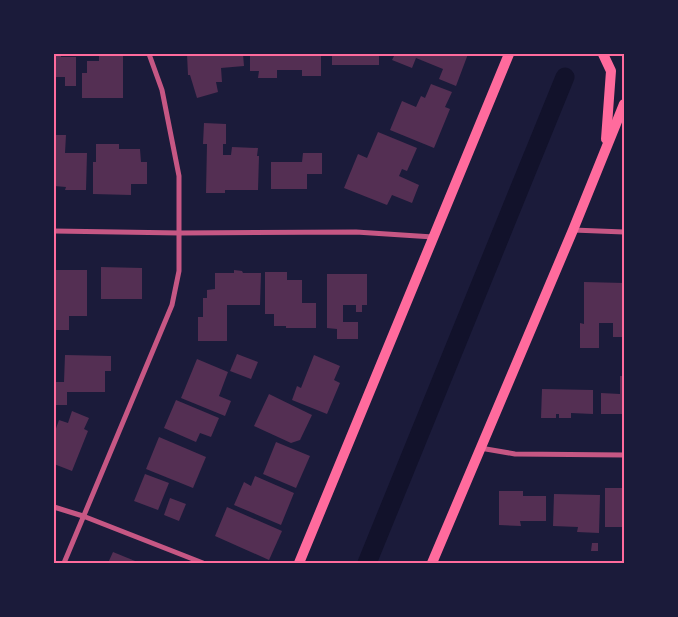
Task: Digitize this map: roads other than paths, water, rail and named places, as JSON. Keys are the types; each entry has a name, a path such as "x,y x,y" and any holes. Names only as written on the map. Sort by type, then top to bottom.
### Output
{"main road":[{"path":"603,54 611,71 606,148"},
{"path":"299,563 510,55"},
{"path":"432,563 573,230 624,104"}],"street":[{"path":"64,563 172,305 179,271 179,176 162,90 149,54"},
{"path":"573,230 624,232"},
{"path":"54,232 356,232 434,237"},
{"path":"480,448 515,454 624,455"},
{"path":"54,506 203,563"}],"waterway":[{"path":"367,563 565,77"}]}
